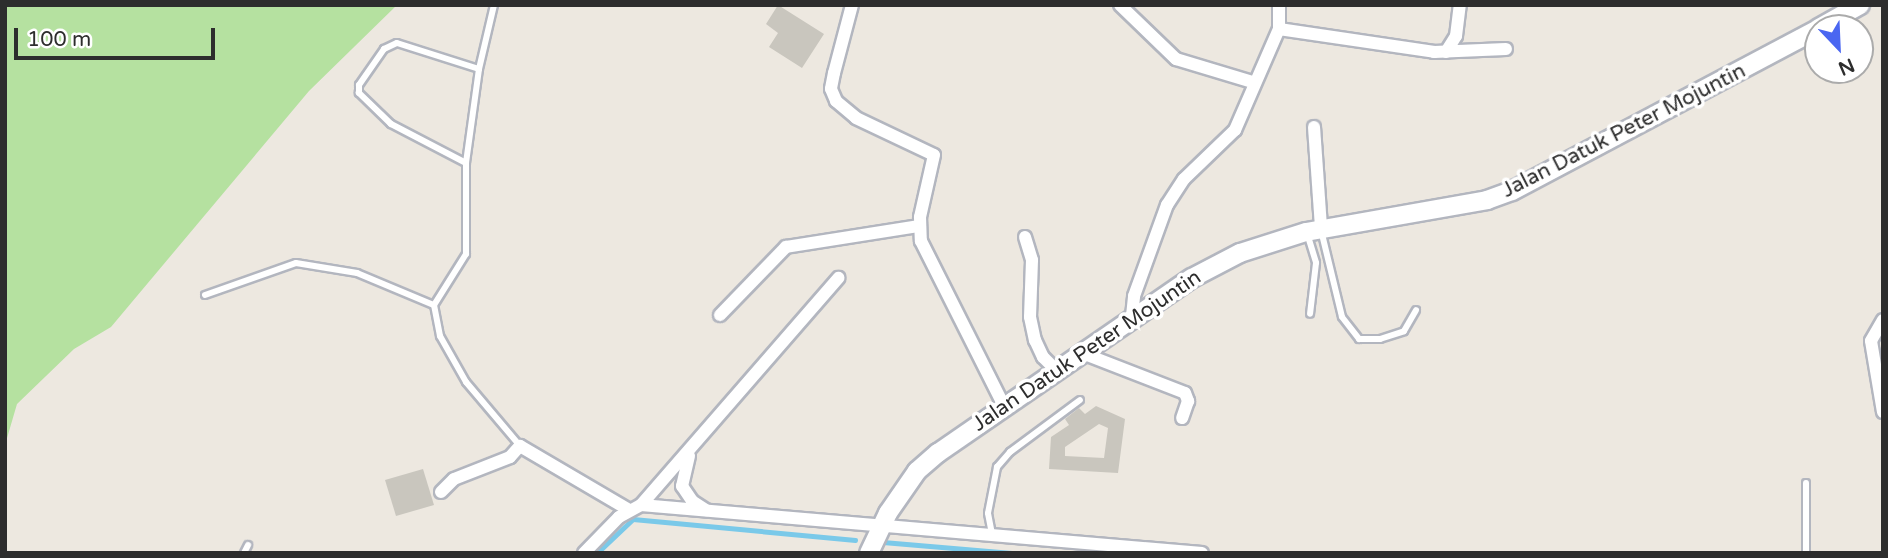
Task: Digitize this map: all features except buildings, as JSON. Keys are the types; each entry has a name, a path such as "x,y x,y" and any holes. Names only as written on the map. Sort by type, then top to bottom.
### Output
{"main road":[{"name":"Jalan Datuk Peter Mojuntin","path":"1844,14 1860,5"},
{"name":"Jalan Datuk Peter Mojuntin","path":"869,553 879,528 917,471 1132,316 1240,253 1313,230 1487,200 1511,191 1804,36"}],"street":[{"path":"852,5 831,89 836,101 856,118 934,155 918,226 934,268 1004,406"},
{"path":"1120,5 1176,59 1252,82"},
{"path":"1132,316 1134,296 1167,205 1184,179 1229,138 1252,82 1279,29 1279,5"},
{"path":"1446,52 1457,36 1460,5"},
{"path":"1279,29 1368,45 1446,52 1506,49"},
{"path":"1313,230 1314,127"},
{"path":"720,315 786,247 918,226"},
{"path":"1025,237 1032,260 1030,317 1035,340 1043,357 1056,370"},
{"path":"584,553 635,508 690,452 838,278"},
{"path":"1883,320 1871,341 1883,412"},
{"path":"1082,353 1185,393 1188,401 1182,418"},
{"path":"440,492 454,479 510,457 520,446 635,508 879,528 992,534 1202,553"},
{"path":"690,452 682,486 692,501 709,512"}],"lane":[{"path":"494,5 479,69 466,163 466,254 434,305 440,337 466,382 520,446"},
{"path":"466,163 391,124 359,93 359,85 384,49 397,43 479,69"},
{"path":"1313,230 1342,317 1359,339 1380,339 1404,331 1416,310"},
{"path":"1310,314 1316,263 1313,230"},
{"path":"205,295 296,263 357,273 434,305"},
{"path":"992,534 988,513 997,467 1010,452 1080,400"},
{"path":"1806,483 1806,553"},
{"path":"244,553 248,545"}],"green space":[{"path":"5,5 397,5 309,91 111,327 74,349 17,404 5,445"}],"waterway":[{"path":"597,553 633,519 855,540"},
{"path":"883,542 1012,553"}]}
